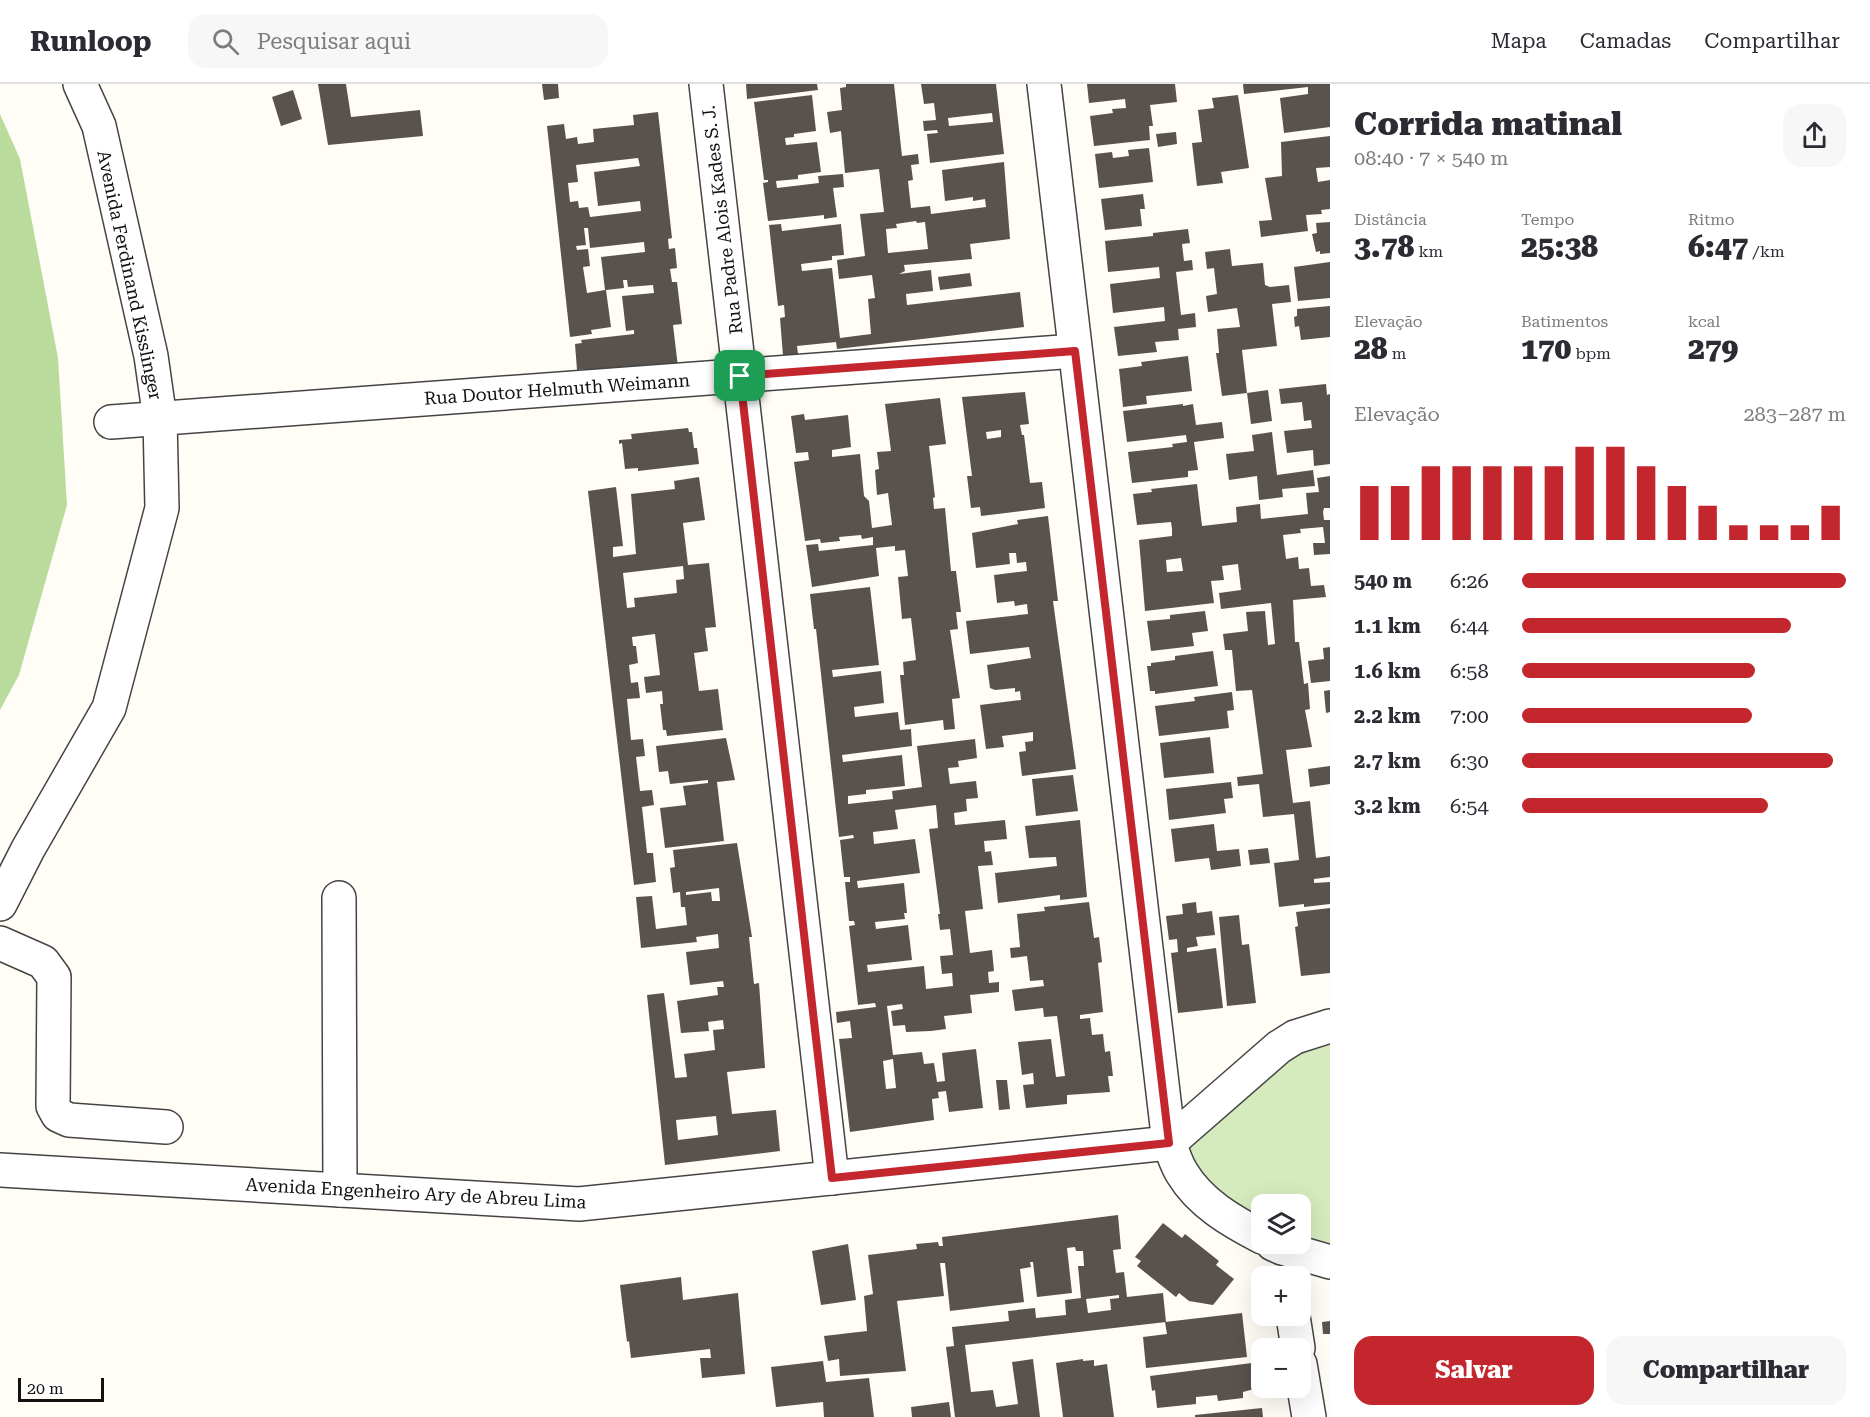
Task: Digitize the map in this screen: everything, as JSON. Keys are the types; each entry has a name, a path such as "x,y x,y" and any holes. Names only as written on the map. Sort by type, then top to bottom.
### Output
{"street":[{"name":"Avenida Ferdinand Kisslinger","path":"0,904 28,849 109,708 162,508 160,419 151,357 99,126 80,84"},
{"name":"Rua Padre Alois Kades S. J.","path":"706,84 832,1178"},
{"path":"1044,84 1169,1143 1182,1173 1199,1194 1225,1218 1251,1235"},
{"name":"Rua Doutor Helmuth Weimann","path":"111,422 1075,351"},
{"path":"339,898 340,1190"},
{"path":"0,943 43,962 54,977 53,1106 58,1115 69,1120 166,1127"},
{"path":"1169,1143 1279,1047 1295,1037 1330,1026"},
{"name":"Avenida Engenheiro Ary de Abreu Lima","path":"0,1170 579,1204 1169,1143"},
{"path":"1291,1254 1330,1262"},
{"path":"1306,1398 1309,1417"}],"green space":[{"path":"0,114 20,159 58,358 67,505 19,675 0,710"},
{"path":"1330,1028 1330,1249 1311,1241 1311,1194 1251,1194 1251,1217 1224,1205 1179,1143"}],"building":[{"path":"318,84 346,84 351,117 420,110 423,136 328,145"},
{"path":"542,84 558,84 559,98 544,100"},
{"path":"746,84 817,84 818,90 747,99"},
{"path":"846,84 894,84 902,156 918,154 919,164 911,165 913,180 908,181 911,208 930,206 931,214 986,207 985,199 973,201 973,197 945,201 942,170 1004,162 1010,239 970,244 972,259 904,265 905,271 899,274 931,270 933,291 906,294 907,305 1020,292 1024,327 837,349 836,342 797,346 798,354 783,356 780,318 785,317 784,305 778,306 769,225 781,224 782,231 841,224 844,255 832,256 832,260 801,264 802,271 832,268 840,338 871,334 868,299 875,298 872,275 839,279 837,260 865,256 860,214 884,212 879,169 845,173 841,131 830,133 827,112 842,110 840,88 846,87","holes":["916,221 917,223 925,222 928,249 888,253 886,229 897,228 896,224"]},
{"path":"921,84 996,84 1004,154 930,163 927,134 938,133 937,130 924,131 923,121 936,120 934,103 924,104","holes":["992,113 993,122 949,126 948,118"]},
{"path":"1087,84 1175,84 1177,102 1150,105 1153,126 1149,126 1150,140 1094,146 1090,116 1113,113 1112,109 1126,108 1125,99 1089,103"},
{"path":"1243,84 1330,84 1330,127 1284,133 1280,98 1308,94 1308,87 1244,94"},
{"path":"293,90 302,119 281,126 272,97"},
{"path":"812,95 816,131 794,134 794,137 785,138 786,145 817,142 821,172 798,175 798,179 776,181 777,188 819,183 818,176 843,174 844,187 833,188 837,217 824,219 824,215 768,221 763,183 768,180 764,180 754,102"},
{"path":"1238,95 1249,168 1221,172 1223,183 1197,186 1192,143 1202,142 1198,110 1214,108 1212,98"},
{"path":"658,112 672,238 668,239 669,249 675,248 677,268 670,269 672,282 677,282 682,324 673,325 678,367 624,373 623,367 585,372 585,369 577,370 575,344 582,343 581,340 634,334 634,330 626,331 622,296 654,293 653,285 628,287 627,280 623,280 624,288 606,290 611,327 591,330 592,334 570,337 547,126 564,124 566,139 577,137 578,144 594,142 593,129 634,125 633,115","holes":["638,158 640,166 594,172 598,206 640,201 641,211 590,217 588,207 579,208 578,201 570,202 568,183 578,182 576,165","584,228 588,228 590,248 644,242 645,252 601,257 605,290 587,293 583,267 590,266 588,249 577,250 576,246 586,245"]},
{"path":"1176,132 1177,144 1158,147 1156,134"},
{"path":"1330,136 1330,167 1316,168 1318,182 1330,180 1330,209 1321,210 1322,214 1306,215 1308,231 1261,237 1259,221 1272,220 1265,178 1282,176 1281,142"},
{"path":"1149,148 1153,182 1099,188 1095,154 1112,152 1113,158 1129,156 1128,150"},
{"path":"1143,194 1145,209 1140,209 1142,226 1105,230 1101,199"},
{"path":"1330,222 1330,253 1320,254 1320,251 1316,252 1312,234 1317,233 1316,223"},
{"path":"1188,229 1190,243 1182,244 1184,261 1192,260 1193,270 1176,272 1181,315 1195,313 1196,327 1178,329 1179,340 1155,342 1157,352 1118,356 1114,327 1165,321 1164,307 1113,313 1110,284 1160,278 1159,267 1108,272 1105,241 1153,236 1153,233"},
{"path":"1230,249 1232,266 1263,263 1265,285 1270,287 1289,285 1291,302 1272,304 1277,346 1242,350 1247,393 1222,396 1216,353 1219,353 1217,329 1240,327 1237,308 1208,312 1206,296 1217,294 1214,268 1207,269 1205,252"},
{"path":"1330,262 1330,298 1298,301 1294,267"},
{"path":"970,273 972,286 940,290 938,277"},
{"path":"1330,306 1330,337 1301,340 1299,326 1295,327 1294,317 1297,316 1297,309"},
{"path":"1188,356 1192,391 1146,396 1147,404 1123,407 1119,369 1142,366 1141,362"},
{"path":"1326,384 1327,395 1330,394 1330,464 1314,466 1313,450 1287,453 1284,431 1312,428 1311,420 1304,421 1302,402 1281,404 1279,389"},
{"path":"1268,390 1272,421 1251,424 1247,393"},
{"path":"1025,392 1029,424 1020,425 1022,435 1024,435 1030,483 1042,482 1045,508 981,516 980,507 971,508 967,476 972,476 962,397","holes":["1001,430 1001,437 987,439 986,432"]},
{"path":"940,398 946,444 929,446 935,497 933,498 934,509 945,508 951,571 956,571 961,612 956,612 958,629 950,630 960,698 952,699 955,729 944,730 943,720 905,725 900,675 904,675 903,662 916,660 911,618 902,619 898,577 908,576 905,550 895,551 895,546 876,548 879,576 812,587 806,545 818,544 819,551 873,545 873,537 862,539 861,535 839,537 840,541 821,543 820,539 805,541 794,462 809,460 808,452 796,453 791,416 804,414 805,420 848,415 851,447 832,450 832,457 860,454 864,496 869,501 872,528 892,525 888,493 877,495 875,470 879,469 877,452 891,451 885,404"},
{"path":"1183,404 1183,406 1193,404 1196,425 1222,422 1224,438 1194,442 1198,470 1188,471 1188,477 1132,483 1128,452 1173,447 1172,444 1187,442 1186,435 1127,442 1123,411"},
{"path":"688,428 689,432 692,432 694,448 697,448 699,464 638,471 638,468 625,469 622,443 619,444 619,440 632,439 631,434"},
{"path":"1272,432 1277,475 1313,470 1315,486 1282,489 1283,497 1259,500 1257,476 1229,480 1226,454 1254,451 1252,435"},
{"path":"1330,476 1330,508 1324,508 1323,512 1324,520 1330,520 1330,554 1314,555 1313,543 1325,543 1323,527 1300,529 1301,533 1283,535 1286,559 1298,557 1299,569 1309,568 1311,586 1324,585 1326,597 1293,600 1295,642 1299,642 1304,684 1308,683 1310,709 1305,710 1312,747 1286,750 1293,803 1310,801 1316,858 1330,856 1330,877 1314,879 1314,883 1330,882 1330,904 1279,907 1274,863 1299,860 1294,814 1263,817 1259,784 1238,786 1237,777 1263,774 1252,690 1236,691 1232,650 1225,650 1223,634 1248,631 1246,612 1265,611 1268,645 1275,644 1271,603 1221,609 1219,593 1241,590 1238,564 1222,566 1224,580 1211,581 1214,603 1145,611 1139,540 1172,536 1172,529 1171,522 1137,525 1133,494 1152,492 1151,489 1197,484 1202,526 1237,522 1236,507 1260,504 1261,519 1308,514 1306,493 1319,492 1317,478","holes":["1181,558 1183,571 1167,572 1166,560"]},
{"path":"699,477 705,520 683,523 688,565 709,563 716,627 705,628 708,651 694,653 699,691 718,689 723,730 667,736 666,730 663,730 660,704 663,704 662,691 646,693 644,677 660,675 655,634 632,637 633,646 636,646 638,663 629,665 631,683 638,682 640,698 627,699 631,740 643,739 645,756 636,757 640,791 652,790 654,805 642,807 647,853 653,853 656,882 634,885 588,491 616,487 623,546 613,547 613,557 636,554 631,494 675,489 674,481","holes":["683,566 684,579 676,580 677,593 634,598 635,607 627,608 623,573"]},
{"path":"1048,516 1058,601 1053,601 1076,769 1022,776 1019,752 1026,751 1025,742 1033,741 1033,732 1002,736 1004,747 986,749 980,705 1021,700 1020,691 1015,692 1015,688 995,690 990,688 987,665 1031,658 1029,647 970,654 966,621 1028,614 1027,604 1015,606 1014,601 997,603 994,575 1027,571 1026,562 1017,563 1016,553 1009,553 1010,564 976,568 972,533 1018,524 1017,520"},
{"path":"870,587 879,665 832,670 833,677 881,671 884,703 854,707 855,717 898,712 900,730 911,729 912,746 842,755 843,762 902,755 905,786 866,790 866,794 848,796 848,804 893,799 892,791 922,787 917,746 975,739 977,758 958,761 959,767 948,768 950,784 976,781 978,798 966,799 967,811 954,813 955,825 1005,820 1007,839 984,841 985,852 991,851 993,865 978,866 983,909 965,911 970,953 992,950 994,971 988,972 989,983 999,982 999,992 970,995 972,1013 944,1016 946,1029 931,1031 906,1032 905,1025 893,1026 891,1011 903,1009 902,1004 887,1006 893,1055 922,1052 924,1064 934,1063 937,1082 945,1081 942,1053 976,1049 983,1108 949,1112 946,1091 938,1092 939,1098 932,1099 934,1120 850,1132 839,1039 852,1038 850,1021 837,1023 836,1012 876,1007 875,1003 858,1005 849,926 855,925 854,921 849,921 845,882 850,882 850,877 844,877 840,840 854,838 853,835 839,837 816,629 814,629 810,594","holes":["936,805 938,828 929,829 940,914 938,914 940,930 950,929 953,955 940,956 942,974 952,973 953,986 926,989 924,966 868,972 867,965 912,960 908,925 876,929 875,922 905,919 904,913 907,913 904,883 858,888 857,881 920,873 915,839 874,844 873,832 898,829 895,810","893,1059 896,1088 886,1089 883,1061"]},
{"path":"1205,611 1208,631 1192,633 1194,646 1151,651 1147,621 1170,619 1170,615"},
{"path":"1330,647 1330,681 1311,683 1308,661 1324,659 1323,648"},
{"path":"1213,651 1218,686 1155,694 1155,691 1150,691 1147,666 1151,666 1151,663 1175,660 1175,656"},
{"path":"1330,690 1330,712 1326,713 1324,691"},
{"path":"1232,692 1234,710 1227,711 1229,728 1159,736 1155,706 1195,701 1194,697"},
{"path":"1210,737 1214,773 1164,778 1160,743"},
{"path":"726,738 735,780 717,782 724,841 665,848 660,808 686,805 683,786 708,783 708,780 670,784 668,771 659,772 656,746"},
{"path":"1330,766 1330,784 1310,787 1308,769"},
{"path":"1073,775 1078,811 1036,816 1032,779"},
{"path":"1231,782 1233,798 1224,799 1226,813 1169,820 1166,789"},
{"path":"1080,820 1087,897 1060,900 1060,895 998,903 995,873 1057,866 1056,857 1029,858 1025,826"},
{"path":"1214,824 1217,851 1239,849 1241,866 1211,870 1209,858 1175,862 1171,829"},
{"path":"737,843 752,937 749,937 754,984 759,983 765,1068 727,1072 732,1114 776,1110 780,1151 665,1165 647,995 664,993 675,1078 687,1077 684,1054 715,1050 713,1030 724,1029 723,1020 708,1022 709,1031 681,1033 677,1001 718,995 717,987 724,987 723,981 690,985 686,952 719,948 718,934 696,937 697,942 641,948 636,897 652,896 656,929 687,925 685,907 681,907 680,892 673,893 670,868 675,867 673,850","holes":["719,888 720,901 712,901 711,892 686,895 686,892","716,1116 718,1135 678,1140 676,1120"]},
{"path":"1268,848 1270,863 1250,865 1248,850"},
{"path":"1089,902 1094,938 1099,937 1102,962 1098,963 1103,1012 1080,1015 1080,1019 1090,1018 1092,1035 1103,1034 1105,1052 1110,1051 1113,1076 1108,1076 1110,1092 1067,1095 1067,1104 1026,1108 1023,1085 1034,1084 1033,1073 1022,1075 1018,1042 1051,1039 1056,1077 1065,1076 1057,1016 1044,1017 1043,1008 1015,1011 1012,990 1044,986 1043,980 1030,981 1027,956 1011,958 1010,948 1020,947 1017,914 1045,911 1044,907"},
{"path":"1196,902 1197,913 1212,911 1215,935 1196,937 1198,946 1187,948 1187,952 1216,948 1223,1008 1178,1013 1171,953 1178,952 1177,939 1169,940 1166,916 1183,914 1182,904"},
{"path":"1330,908 1330,973 1301,976 1295,927 1298,926 1296,912"},
{"path":"1239,915 1242,945 1249,944 1256,1003 1227,1006 1219,917"},
{"path":"996,1080 1007,1080 1010,1109 999,1110"},
{"path":"1118,1215 1121,1249 1113,1250 1116,1273 1124,1272 1127,1297 1163,1293 1166,1322 965,1345 971,1392 993,1390 996,1407 1018,1404 1012,1362 1033,1359 1040,1417 955,1417 946,1347 954,1346 952,1327 1009,1321 1008,1311 1035,1308 1036,1318 1066,1315 1065,1300 1081,1298 1078,1266 1084,1266 1083,1251 1076,1251 1075,1247 1067,1248 1072,1293 1037,1297 1033,1262 1030,1262 1031,1267 1020,1269 1024,1302 950,1311 945,1263 940,1263 944,1296 897,1301 906,1371 840,1376 839,1359 828,1361 824,1336 867,1331 864,1296 873,1294 868,1255 917,1249 916,1244 938,1242 939,1246 943,1246 942,1237","holes":["1119,1295 1119,1298 1110,1299 1111,1310 1088,1313 1086,1299"]},
{"path":"1163,1223 1182,1238 1185,1234 1219,1261 1216,1265 1234,1279 1213,1305 1189,1301 1179,1293 1176,1297 1137,1266 1141,1261 1135,1257"},
{"path":"848,1244 856,1300 821,1305 812,1251"},
{"path":"681,1277 683,1300 738,1293 745,1374 702,1378 700,1358 711,1358 710,1349 631,1358 620,1285"},
{"path":"1242,1313 1247,1357 1146,1368 1143,1337 1167,1334 1165,1322"},
{"path":"1330,1321 1330,1334 1323,1334 1322,1322"},
{"path":"1083,1359 1083,1361 1094,1360 1094,1366 1107,1364 1114,1417 1063,1417 1056,1363"},
{"path":"823,1361 826,1382 869,1378 874,1417 824,1417 823,1402 776,1407 771,1367"},
{"path":"1251,1363 1251,1390 1243,1392 1243,1398 1218,1401 1217,1395 1196,1397 1196,1404 1157,1408 1155,1390 1152,1391 1150,1376"},
{"path":"949,1402 951,1417 912,1417 911,1407"},
{"path":"1262,1408 1263,1417 1195,1417 1195,1415"}],"route":[{"path":"1075,351 1169,1143 832,1178 740,376 1075,351"}]}
